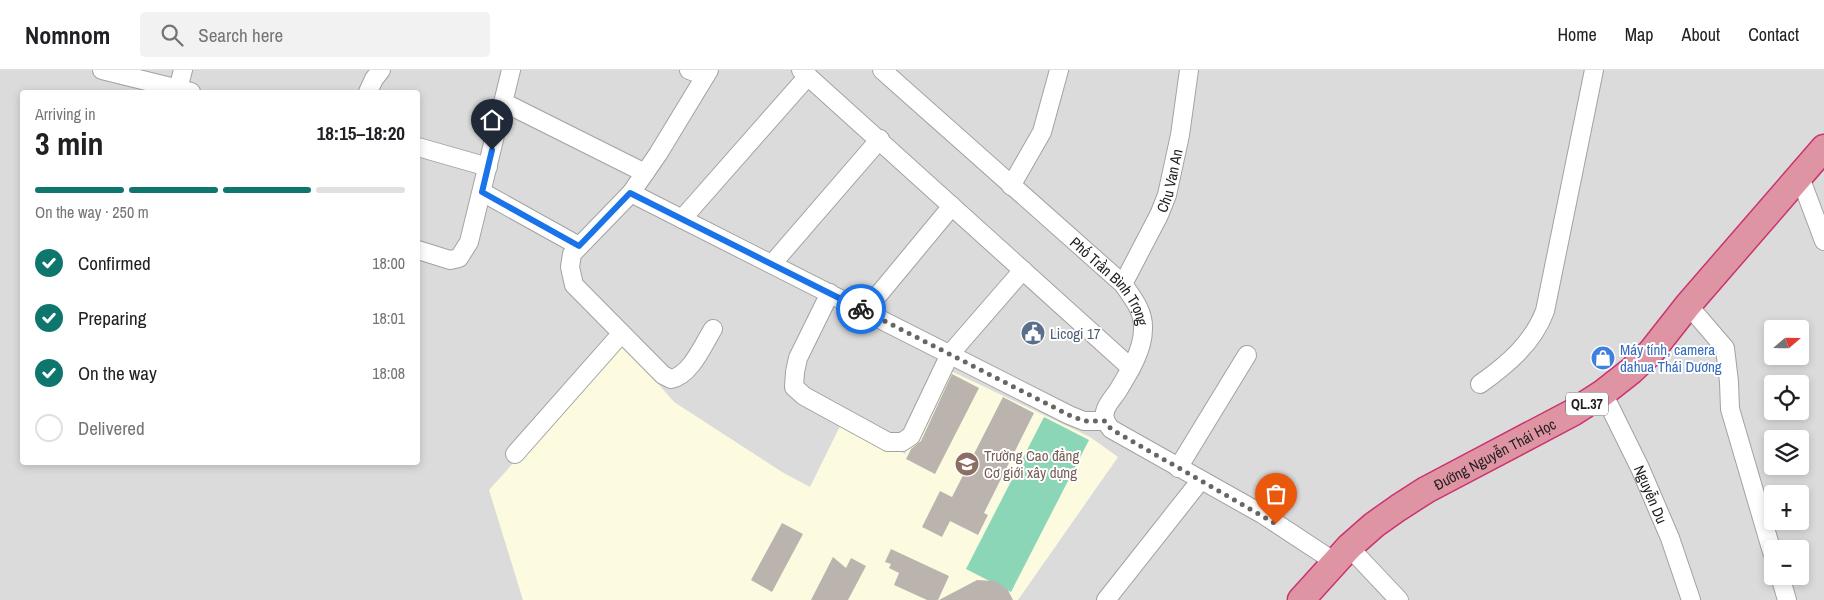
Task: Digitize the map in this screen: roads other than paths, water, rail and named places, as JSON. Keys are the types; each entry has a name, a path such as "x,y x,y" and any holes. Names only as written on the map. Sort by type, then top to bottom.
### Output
{"highway":[{"name":"Đường Nguyễn Thái Học","path":"1301,600 1342,554 1374,525 1426,490 1572,413 1603,393 1631,371 1651,352 1688,305 1824,148"}],"street":[{"path":"102,70 180,90"},
{"path":"183,70 184,90"},
{"path":"369,90 374,78 381,70"},
{"path":"420,251 450,260 459,258 469,242 511,70"},
{"name":"Phố Trần Bình Trọng","path":"882,70 1123,284 1135,301 1141,314 1143,328 1140,346 1131,368 1104,412 1105,421"},
{"path":"1011,186 1042,132 1059,70"},
{"name":"Chu Van An","path":"1123,284 1159,215 1167,195 1180,135 1189,70"},
{"path":"1480,384 1501,370 1517,354 1539,327 1545,311 1594,70"},
{"path":"701,72 658,154 630,193 572,254 570,267 574,285 663,375 671,379 678,378 690,366 713,329"},
{"path":"682,219 805,73 1131,368"},
{"path":"503,102 645,173"},
{"path":"772,264 880,140"},
{"path":"420,148 488,167"},
{"path":"1800,177 1824,241"},
{"path":"482,192 579,246"},
{"path":"630,193 1069,415 1084,421 1105,421 1111,429 1178,468 1262,514 1342,554 1399,600"},
{"path":"865,311 952,206"},
{"path":"830,293 798,358 794,387 804,396 888,442 902,442 911,436 950,354 1023,270"},
{"path":"1688,305 1725,348 1732,416 1768,540"},
{"path":"515,454 621,334"},
{"path":"1178,468 1247,355"},
{"name":"Nguyễn Du","path":"1603,393 1640,468 1670,538 1691,600"},
{"path":"1106,600 1200,480"},
{"path":"1783,585 1787,600"}],"place":[{"name":"Licogi 17","path":"1033,333"},
{"name":"Máy tính, camera dahua Thái Dương","path":"1603,358"},
{"name":"Trường Cao đẳng Cơ giới xây dựng","path":"967,464"}]}
